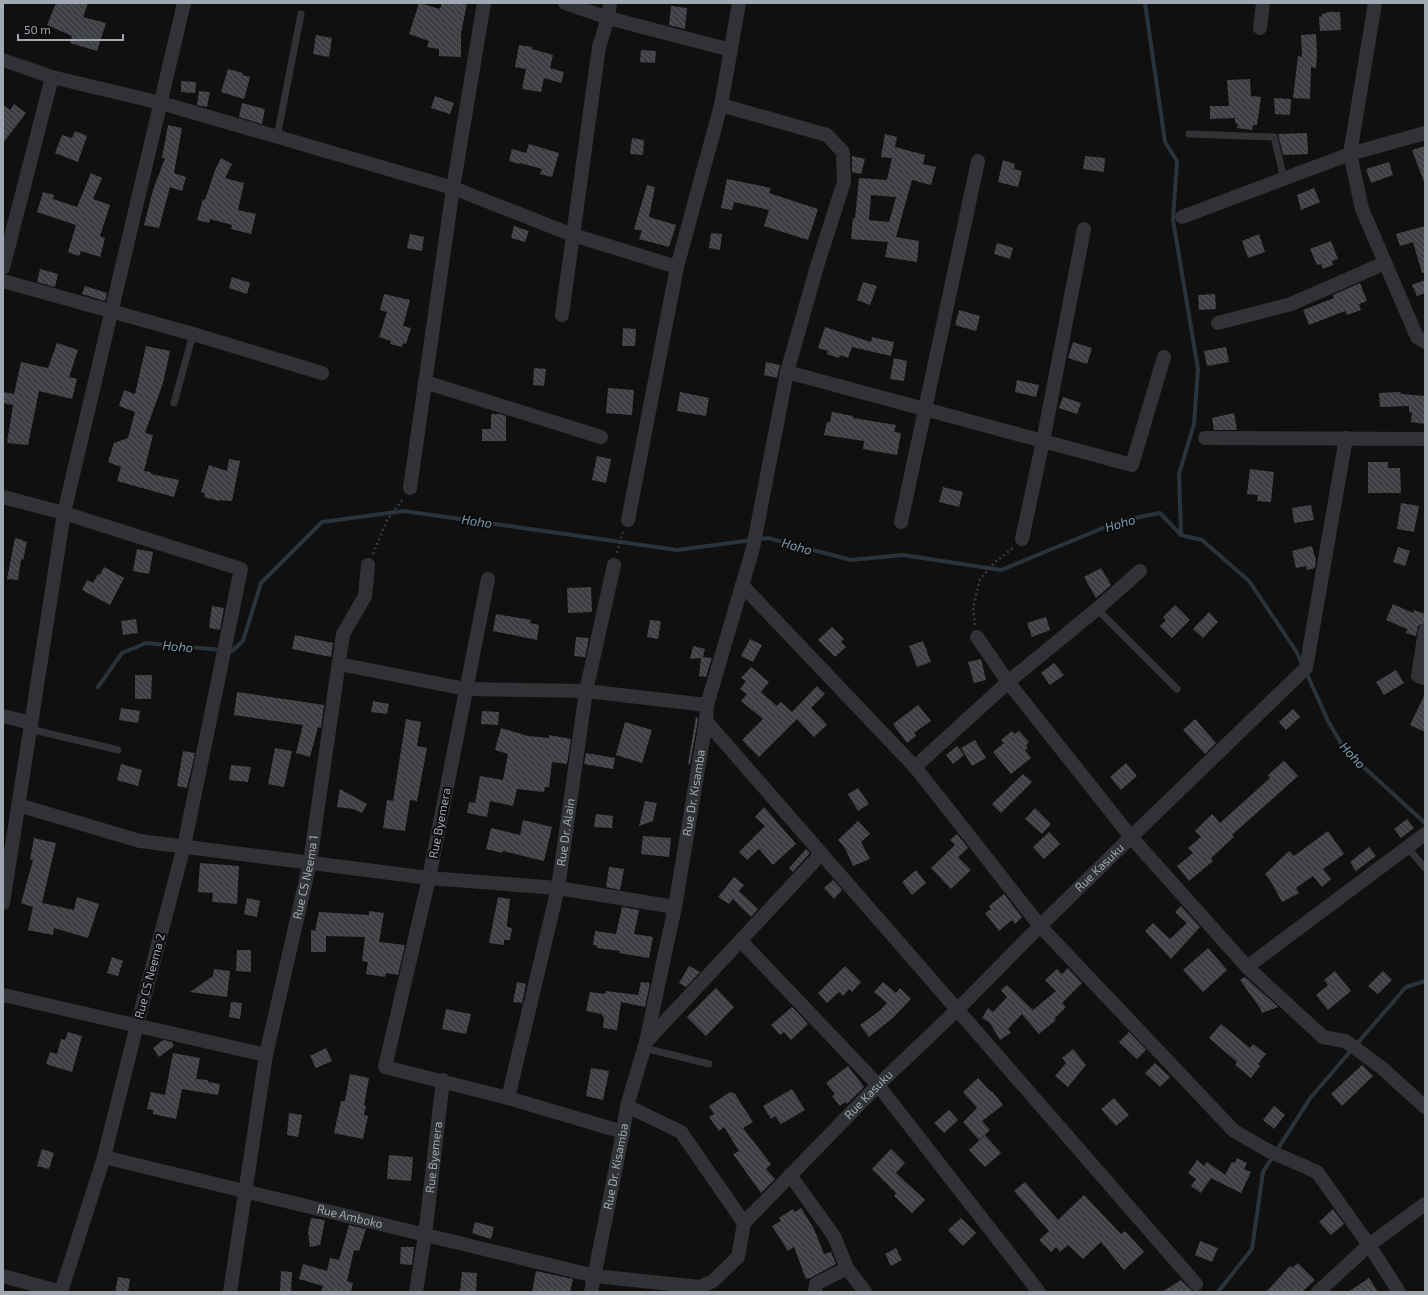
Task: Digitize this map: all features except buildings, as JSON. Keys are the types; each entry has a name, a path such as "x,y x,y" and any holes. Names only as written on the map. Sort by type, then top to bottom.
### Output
{"street":[{"path":"3,903 64,513 184,3"},
{"path":"410,488 454,188 484,3"},
{"path":"565,3 608,18 731,50"},
{"path":"562,315 599,47 608,18 610,3"},
{"path":"628,520 677,267 722,105 739,3"},
{"path":"1260,28 1263,3"},
{"path":"1375,3 1350,154 1362,209 1417,337 1425,342"},
{"path":"3,60 52,77 161,103 454,188 573,235 677,267"},
{"path":"3,268 52,77"},
{"name":"Rue Dr. Kisamba","path":"591,1292 627,1106 645,1045 675,907 706,721 707,705 753,548 786,372 818,263 844,182 843,152 827,135 722,105"},
{"path":"1182,217 1350,154 1425,133"},
{"path":"901,522 978,161"},
{"path":"1022,539 1043,441 1084,229"},
{"path":"1218,324 1291,304 1385,263"},
{"path":"3,281 193,334 322,373"},
{"path":"786,372 1132,465 1164,357"},
{"path":"425,382 601,437"},
{"path":"1205,438 1425,439"},
{"name":"Rue Kasuku","path":"744,1223 878,1085 958,1009 1040,926 1304,669 1346,438"},
{"path":"3,497 64,513"},
{"name":"Rue CS Neema 2","path":"61,1292 104,1157 184,846 241,569 64,513"},
{"name":"Rue CS Neema 1","path":"230,1292 266,1055 310,862 343,634 365,596 368,565"},
{"name":"Rue Dr. Alain","path":"508,1098 558,888 586,691 614,565"},
{"path":"915,767 1008,682 1097,609 1140,571"},
{"name":"Rue Byemera","path":"416,1292 425,1235 443,1080 385,1067 429,878 488,579"},
{"path":"742,585 915,767 1040,926 1234,1132 1274,1153 1318,1172 1369,1245 1399,1292"},
{"path":"1425,631 1418,676 1425,678"},
{"path":"977,637 1008,682 1131,837"},
{"path":"339,664 466,689 586,691 707,705"},
{"path":"3,716 31,726"},
{"path":"706,721 1196,1284"},
{"path":"18,805 140,841 429,878 558,888 675,907"},
{"path":"1248,967 1425,834"},
{"name":"Rue Kasuku","path":"1131,837 1248,967 1323,1037 1345,1042 1358,1050 1382,1068 1425,1107"},
{"name":"Rue Dr. Kisamba","path":"645,1045 821,854"},
{"path":"741,941 878,1085 1039,1292"},
{"path":"3,994 266,1055"},
{"path":"443,1080 623,1132"},
{"path":"595,1276 700,1287 713,1281 738,1257 744,1223 680,1132 627,1106"},
{"name":"Rue Amboko","path":"104,1157 595,1276"},
{"path":"790,1175 834,1236 847,1268 865,1292"},
{"path":"1318,1292 1369,1245 1421,1207"},
{"path":"815,1292 816,1284 847,1268"},
{"path":"3,1276 61,1292"}],"lane":[{"path":"277,137 301,14"},
{"path":"1189,134 1274,137 1284,179"},
{"path":"174,403 193,334"},
{"path":"1097,609 1177,689"},
{"path":"31,726 118,750"},
{"path":"1407,847 1425,868"},
{"path":"645,1045 709,1064"}],"path":[{"path":"368,565 387,520 397,508"},
{"path":"617,550 620,539"},
{"path":"977,637 973,608 980,579 995,562 1022,539"}],"waterway":[{"path":"1145,3 1165,142 1177,161 1173,220 1198,369 1194,424 1179,474 1181,535"},
{"name":"Hoho","path":"98,687 122,653 146,643 232,651 243,641 261,583 322,522 404,511 677,550 768,538 851,560 903,555 1001,570 1120,521 1160,513 1181,535 1202,540 1249,581 1296,651 1302,664"},
{"name":"Hoho","path":"1306,672 1328,721 1345,750 1425,823"},
{"path":"1218,1292 1252,1249 1263,1172 1311,1097 1406,987 1425,981"}]}
